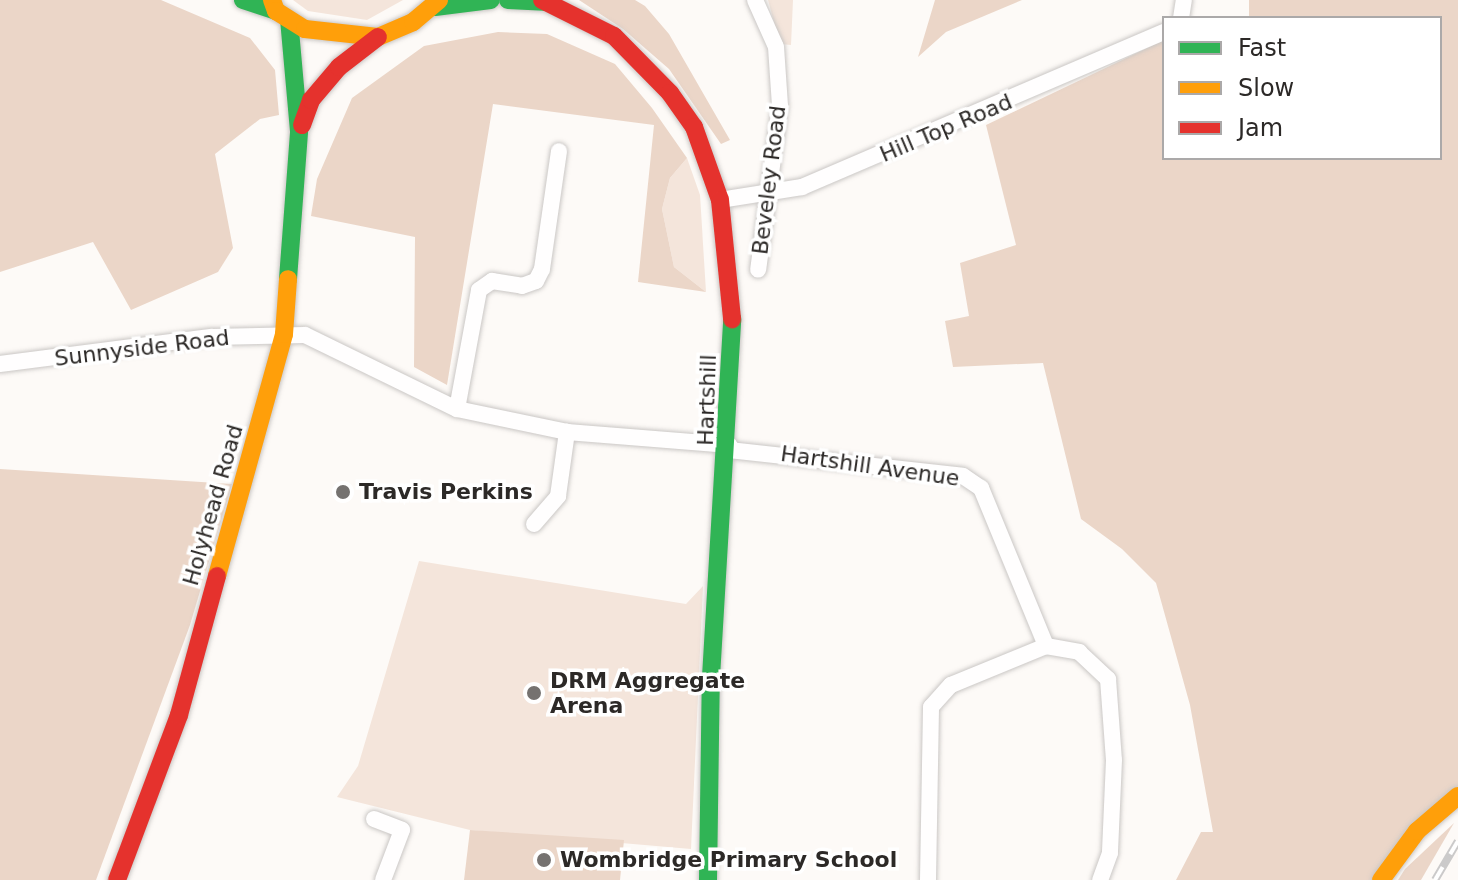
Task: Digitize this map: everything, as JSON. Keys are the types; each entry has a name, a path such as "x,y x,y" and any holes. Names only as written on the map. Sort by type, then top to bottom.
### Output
{"street":[{"path":"243,0 279,10 330,35 378,37"},
{"path":"437,3 491,0"},
{"name":"Hartshill","path":"508,0 543,1 614,36 670,93 694,127 720,200 733,301 729,447 711,677 708,880"},
{"name":"Beveley Road","path":"755,0 776,47 780,106 758,270"},
{"name":"Holyhead Road","path":"299,131 311,100 339,67 378,37 437,3"},
{"name":"Holyhead Road","path":"117,880 179,715 284,334 299,131 279,10"},
{"name":"Hill Top Road","path":"720,200 802,187 930,136 1162,33"},
{"path":"457,409 479,290 492,281 522,286 536,281 542,269 559,151"},
{"name":"Sunnyside Road","path":"0,364 212,337 305,335 338,347 457,409"},
{"name":"Hartshill Avenue","path":"457,409 567,432 729,447 963,476 981,488 1046,646"},
{"path":"534,524 558,496 567,432"},
{"path":"928,880 931,707 951,685 1046,646 1079,652 1108,679 1114,760 1110,853 1100,880"},
{"path":"1381,880 1417,831 1458,796"},
{"path":"374,819 402,830 383,880"}],"shaded area":[{"path":"0,0 161,0 250,38 275,70 279,115 260,119 215,154 233,248 218,272 131,310 93,242 0,272"},
{"path":"293,0 403,0 367,20 308,11"},
{"path":"579,0 635,0 645,6 669,34 730,140 721,144 669,69 623,29"},
{"path":"768,0 793,0 791,45 780,44"},
{"path":"935,0 1022,0 946,32 918,57"},
{"path":"1249,0 1458,0 1458,786 1372,880 1176,880 1201,832 1213,832 1190,705 1156,583 1122,549 1081,519 1043,363 953,367 945,321 969,316 960,263 1016,245 986,125 1162,41 1162,160 1442,160 1442,16 1249,16"},
{"path":"498,32 547,34 615,64 652,108 687,158 670,178 662,209 674,267 706,292 638,282 654,125 493,104 447,385 414,367 415,237 311,216 317,179 352,98 424,46"},
{"path":"687,158 700,195 706,292 674,267 662,209 670,178"},
{"path":"0,469 232,484 190,625 96,880 0,880"},
{"path":"419,561 686,604 703,586 691,849 470,830 337,797 358,766"},
{"path":"1454,823 1421,880 1398,880 1405,869"},
{"name":"Wombridge Primary School","path":"470,830 624,840 620,880 464,880"}],"railway":[{"path":"1435,880 1458,841"}],"traffic: fast":[{"path":"243,0 276,11"},
{"path":"435,7 491,0"},
{"path":"508,0 544,2"},
{"path":"288,279 299,131 289,20"},
{"path":"708,880 711,677 732,319"}],"traffic: slow":[{"path":"272,0 276,11 305,29 378,37 413,22 439,0"},
{"path":"217,576 284,334 288,279"},
{"path":"1381,880 1417,831 1458,796"}],"traffic: jam":[{"path":"542,0 614,36 670,93 694,127 720,200 732,319"},
{"path":"302,125 311,100 339,67 378,37"},
{"path":"117,880 179,715 217,576"}],"place":[{"name":"Travis Perkins","path":"343,492"},
{"name":"DRM Aggregate Arena","path":"534,693"},
{"name":"Wombridge Primary School","path":"544,860"}]}
